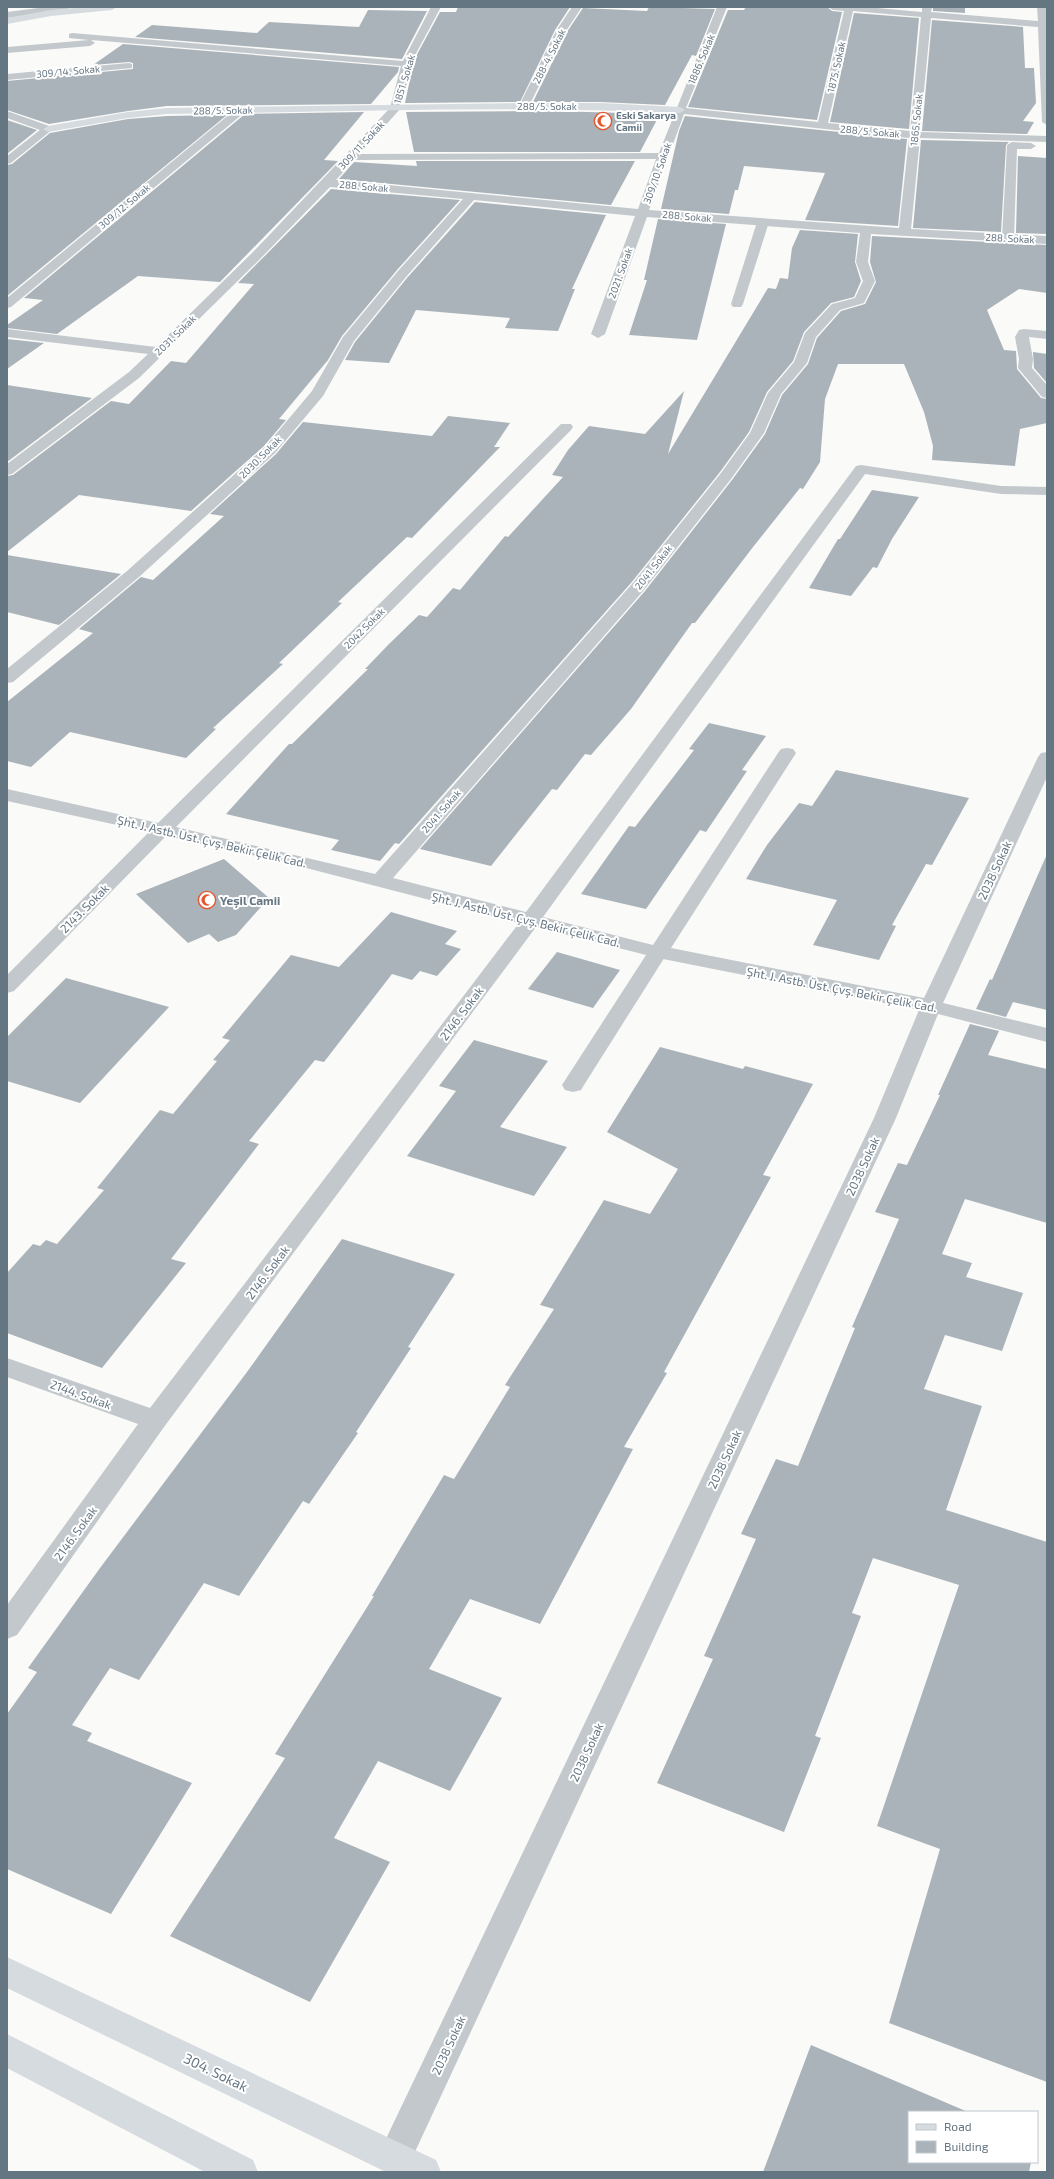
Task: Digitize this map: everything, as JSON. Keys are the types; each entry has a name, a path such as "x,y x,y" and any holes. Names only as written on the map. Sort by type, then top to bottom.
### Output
{"street":[{"path":"7,15 67,8 112,7"},
{"name":"1851. Sokak","path":"395,109 408,59 436,7"},
{"name":"288-4. Sokak","path":"524,106 561,31 576,7"},
{"name":"1886. Sokak","path":"680,110 722,7"},
{"path":"833,7 926,11 1045,25"},
{"path":"1042,7 1045,25 1047,122"},
{"path":"7,21 67,8"},
{"name":"1875. Sokak","path":"822,126 849,8"},
{"name":"1865. Sokak","path":"905,232 926,11"},
{"path":"72,36 407,64"},
{"path":"7,50 126,40"},
{"name":"309/14. Sokak","path":"7,77 129,66"},
{"name":"288/5. Sokak","path":"48,129 143,114 241,110 600,106 680,110 914,135 1047,140"},
{"name":"309/11. Sokak","path":"327,183 348,157 395,109"},
{"name":"309/12. Sokak","path":"7,304 241,110"},
{"name":"309/10. Sokak","path":"643,212 680,110"},
{"path":"7,114 48,129"},
{"path":"7,161 48,129"},
{"path":"1008,238 1012,145 1031,146"},
{"path":"348,157 663,156"},
{"name":"288. Sokak","path":"327,183 763,222 866,230 1047,240"},
{"name":"2031. Sokak","path":"7,471 134,374 256,256 327,183"},
{"name":"2030. Sokak","path":"7,678 133,574 270,450 318,393 348,340 402,274 472,196"},
{"name":"2021. Sokak","path":"598,334 643,212"},
{"path":"737,304 763,222"},
{"name":"2041. Sokak","path":"379,882 638,587 726,476 756,433 775,393 800,363 810,336 836,307 860,300 869,281 862,262 866,230"},
{"path":"7,333 159,351"},
{"path":"1047,335 1024,333 1022,337 1026,359 1025,368 1047,394"},
{"name":"2042 Sokak","path":"162,830 566,427"},
{"name":"2146. Sokak","path":"7,1627 155,1420 531,920 861,469 1001,490 1047,491"},
{"path":"572,1085 787,753"},
{"name":"2038 Sokak","path":"395,2157 885,1118 931,1006 1047,757"},
{"name":"Şht. J. Astb. Üst. Çvş. Bekir Çelik Cad.","path":"7,795 285,858 658,952 931,1006 1047,1035"},
{"name":"2143. Sokak","path":"7,987 162,830"},
{"name":"2144. Sokak","path":"7,1367 155,1420"},
{"name":"304. Sokak","path":"7,1972 424,2172"},
{"path":"7,2050 241,2172"}],"building":[{"path":"458,7 570,7 555,30 520,102 405,103 414,60 440,12 456,12"},
{"path":"649,7 715,9 696,56 692,55 665,105 600,102 533,102 567,32 583,8 647,11"},
{"path":"746,7 827,7 832,11 842,12 817,120 688,107 728,10 744,10"},
{"path":"933,7 965,7 965,13 933,11"},
{"path":"368,10 427,11 402,59 135,37 152,25 257,33 269,22 359,27"},
{"path":"854,13 919,18 909,129 830,122"},
{"path":"932,20 1023,27 1025,68 1034,68 1036,103 1023,121 1034,122 1027,134 922,131"},
{"path":"123,44 399,67 398,72 371,104 167,106 49,124 7,110 7,81 133,69 133,63 129,62 93,65"},
{"path":"552,111 660,114 640,152 414,152 406,112"},
{"path":"364,112 324,160 338,161 220,282 138,276 57,334 7,328 7,325 43,300 24,298 245,114"},
{"path":"227,115 7,296 7,165 12,164 50,133 128,119 167,116"},
{"path":"685,116 907,139 898,226 805,220 825,173 744,166 738,190 735,190 729,214 661,209 679,131"},
{"path":"7,120 37,130 7,154"},
{"path":"921,140 1009,142 1006,145 1001,232 913,228"},
{"path":"1018,156 1047,158 1047,234 1016,233"},
{"path":"416,161 635,161 611,205 339,179 354,162 417,166"},
{"path":"331,189 460,200 397,270 342,336 328,360 279,419 286,420 264,446 191,511 79,495 7,552 7,476 13,475 111,401 129,404 171,361 186,363 254,284 238,283"},
{"path":"475,202 606,215 572,289 575,289 558,331 505,328 510,318 416,310 389,363 345,360 355,342 407,278"},
{"path":"658,219 726,224 697,340 629,335 647,280 644,280"},
{"path":"800,230 858,234 855,262 861,281 854,297 831,303 804,332 793,361 767,392 749,432 720,472 631,583 399,844 395,843 380,861 331,850 339,840 226,814 289,744 292,744 368,669 365,669 419,615 427,617 453,588 460,590 505,536 508,537 563,477 552,475 568,450 589,426 645,434 684,391 668,454 768,288 776,289 780,278 788,279 792,248"},
{"path":"872,236 1047,245 1047,293 1019,289 987,310 1004,350 1016,351 1017,369 1041,398 1047,399 1047,423 1020,429 1015,466 932,460 933,446 924,412 904,364 838,364 825,399 820,462 803,489 800,488 695,623 692,623 631,709 591,755 585,754 557,790 552,789 491,866 420,849 645,591 732,480 765,434 782,395 808,364 817,338 841,311 865,304 876,282 870,262"},
{"path":"7,339 44,343 7,369"},
{"path":"1033,352 1047,354 1047,383 1034,368"},
{"path":"7,385 92,398 7,462"},
{"path":"448,416 510,423 494,447 500,447 412,538 407,537 338,602 342,603 279,663 283,664 213,728 216,729 186,758 70,732 31,767 7,761 7,702 93,633 79,629 141,577 153,580 224,516 210,514 276,454 303,422 432,436"},
{"path":"872,490 919,497 892,539 877,568 873,567 851,596 809,588 838,539 840,539"},
{"path":"7,555 121,574 59,625 7,612"},
{"path":"709,723 766,736 742,770 747,771 706,832 700,830 646,909 581,894 629,826 635,827 694,750 689,749"},
{"path":"836,770 969,798 932,865 926,864 892,925 896,926 879,960 813,945 837,900 746,879 767,845 799,803 812,806"},
{"path":"1047,854 1047,1010 1013,1002 1006,1017 976,1009 990,979 992,980"},
{"name":"Yeşil Camii","path":"224,859 269,898 236,935 218,942 209,934 188,943 136,894"},
{"path":"391,912 457,931 445,944 461,949 437,976 420,971 412,980 392,974 324,1062 315,1060 249,1141 259,1144 171,1259 186,1263 102,1368 7,1333 7,1273 33,1244 40,1246 46,1240 57,1244 104,1190 97,1188 160,1110 173,1114 217,1061 213,1060 230,1040 222,1038 291,955 339,967"},
{"path":"557,952 620,970 593,1008 528,989"},
{"path":"66,978 169,1007 80,1103 7,1081 7,1037"},
{"path":"970,1024 999,1031 988,1055 1047,1069 1047,1223 965,1199 942,1254 972,1263 966,1277 1023,1293 1002,1351 945,1335 924,1389 982,1406 946,1510 1047,1542 1047,2082 889,2023 940,1849 877,1826 959,1585 873,1558 852,1613 861,1616 815,1736 821,1738 784,1832 657,1783 713,1659 704,1656 756,1539 741,1534 776,1459 798,1466 855,1328 852,1327 899,1219 875,1212 898,1163 907,1165 940,1095 938,1095"},
{"path":"474,1040 548,1061 500,1127 567,1147 534,1196 407,1156 456,1091 439,1086"},
{"path":"660,1047 743,1069 745,1066 813,1084 763,1175 771,1177 664,1372 667,1373 624,1447 633,1449 540,1624 470,1599 429,1669 502,1698 450,1791 378,1761 334,1838 390,1862 310,2002 170,1936 285,1758 275,1754 374,1596 372,1596 444,1475 454,1479 510,1387 505,1385 554,1309 540,1305 604,1200 650,1214 678,1169 607,1132"},
{"path":"342,1239 455,1274 408,1347 411,1348 356,1432 358,1433 309,1504 303,1501 239,1596 204,1583 139,1680 110,1668 72,1725 92,1733 87,1741 192,1783 111,1914 7,1869 7,1714 37,1672 28,1668 100,1568 247,1372"},
{"path":"811,2045 966,2111 908,2111 908,2163 1031,2163 1029,2172 763,2172"}],"place":[{"name":"Eski Sakarya Camii","path":"603,121"},
{"name":"Yeşil Camii","path":"207,900"}]}
